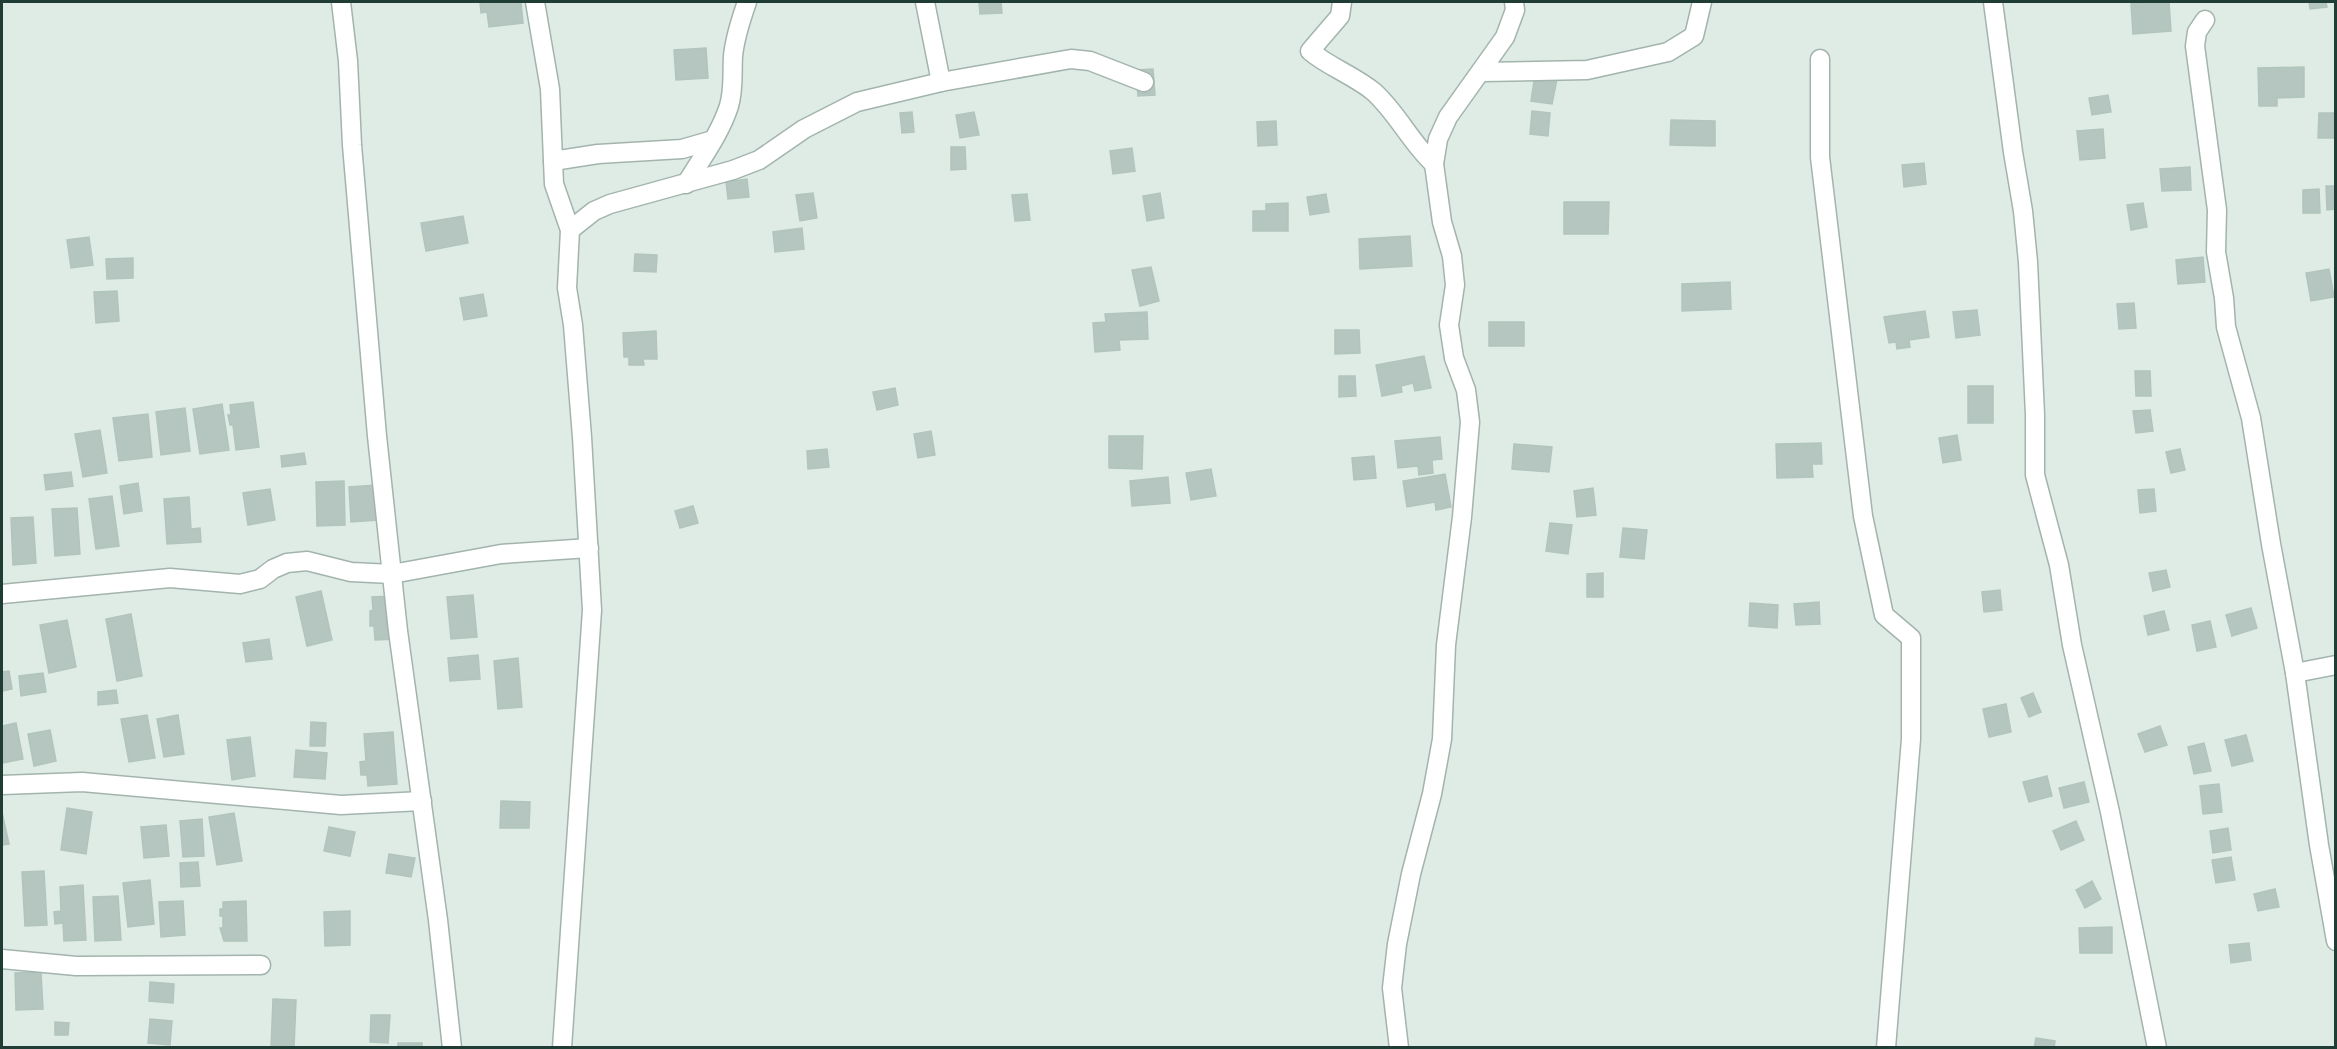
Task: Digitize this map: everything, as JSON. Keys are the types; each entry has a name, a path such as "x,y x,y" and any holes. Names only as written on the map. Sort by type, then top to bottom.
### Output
{"street":[{"path":"340,2 348,61 352,146 392,574 452,1047"},
{"path":"535,2 550,89 554,184 570,230 567,288 579,392 592,610 562,1047"},
{"path":"686,184 713,140 729,106 734,82 733,57 736,33 747,2"},
{"path":"925,2 940,82"},
{"path":"1341,2 1341,16 1310,51 1374,92 1411,134 1419,150 1434,164"},
{"path":"1399,1047 1392,988 1397,944 1411,874 1432,794 1442,739 1446,645 1462,518 1470,422 1466,390 1454,358 1449,325 1455,285 1452,256 1442,222 1434,164 1438,140 1448,117 1505,37 1515,10 1514,2"},
{"path":"1481,72 1587,70 1668,52 1694,36 1702,2"},
{"path":"1993,2 2013,152 2024,211 2032,338 2035,475 2058,565 2072,645 2110,812 2157,1047"},
{"path":"2205,20 2197,33 2195,46 2217,210 2216,252 2224,298 2226,327 2251,418 2295,673 2319,845 2336,941"},
{"path":"570,230 594,211 733,170 759,160 804,129 857,102 940,82 1071,59 1090,61 1144,82"},
{"path":"1820,59 1820,157 1863,516 1884,615 1911,638 1911,739 1886,1047"},
{"path":"553,161 598,154 682,149 713,140"},
{"path":"2,594 170,578 240,585 260,579 273,569 287,563 307,561 351,572 392,574 501,554 589,548"},
{"path":"2295,673 2336,665"},
{"path":"2,785 82,782 341,805 422,801"},
{"path":"2,959 76,966 261,965"}],"building":[{"path":"480,2 521,2 523,23 489,27 487,12 481,13"},
{"path":"979,2 1001,2 1002,13 980,14"},
{"path":"2169,2 2171,31 2133,34 2131,3"},
{"path":"2309,2 2326,2 2327,7 2310,9"},
{"path":"706,48 708,78 676,80 674,50"},
{"path":"2304,67 2304,97 2277,98 2277,106 2259,106 2258,68"},
{"path":"1153,69 1155,95 1138,96 1136,70"},
{"path":"1535,75 1557,79 1552,104 1531,101"},
{"path":"2108,95 2111,112 2092,115 2089,98"},
{"path":"1532,111 1550,113 1548,136 1530,134"},
{"path":"912,112 914,132 902,133 900,113"},
{"path":"974,112 979,135 960,138 956,115"},
{"path":"2319,113 2336,113 2336,138 2318,138"},
{"path":"1671,120 1715,121 1715,146 1670,145"},
{"path":"1276,121 1277,145 1258,146 1257,122"},
{"path":"2103,129 2105,158 2080,160 2077,131"},
{"path":"951,147 965,147 966,169 951,170"},
{"path":"1132,148 1135,171 1113,174 1110,151"},
{"path":"1924,163 1926,184 1904,187 1902,165"},
{"path":"2190,167 2191,190 2162,191 2160,169"},
{"path":"747,179 749,197 728,199 726,182"},
{"path":"2326,186 2336,186 2336,209 2327,210"},
{"path":"2319,189 2320,213 2303,213 2303,190"},
{"path":"813,193 817,218 800,221 796,195"},
{"path":"1160,193 1164,218 1147,221 1143,196"},
{"path":"1027,194 1030,220 1015,221 1012,195"},
{"path":"1326,194 1329,212 1310,215 1307,197"},
{"path":"1564,202 1609,202 1608,234 1564,234"},
{"path":"1288,203 1288,231 1253,231 1253,211 1266,211 1266,204"},
{"path":"2143,203 2147,227 2131,230 2127,205"},
{"path":"463,216 468,243 426,251 421,223"},
{"path":"802,228 804,249 775,252 773,232"},
{"path":"1410,236 1412,266 1360,269 1359,239"},
{"path":"89,237 93,265 71,268 67,240"},
{"path":"635,254 657,255 656,272 634,271"},
{"path":"2203,257 2205,282 2178,284 2176,260"},
{"path":"133,258 133,278 107,279 106,259"},
{"path":"1151,267 1159,301 1140,306 1132,270"},
{"path":"2329,269 2334,297 2311,301 2306,273"},
{"path":"1730,282 1731,309 1682,311 1682,284"},
{"path":"117,291 119,321 96,323 94,292"},
{"path":"483,294 487,316 464,320 460,298"},
{"path":"2134,303 2136,328 2119,329 2117,304"},
{"path":"1977,310 1980,335 1956,338 1953,312"},
{"path":"1925,311 1929,337 1909,340 1910,347 1897,349 1896,342 1889,343 1884,317"},
{"path":"1147,312 1148,339 1119,340 1120,350 1095,352 1093,323 1106,322 1105,314"},
{"path":"1489,322 1524,322 1524,346 1489,346"},
{"path":"1335,330 1359,330 1360,353 1335,354"},
{"path":"656,331 657,359 643,359 644,365 629,365 629,357 624,357 623,333"},
{"path":"1424,356 1431,388 1415,391 1413,383 1401,386 1402,392 1382,396 1376,365"},
{"path":"2135,371 2150,371 2151,396 2136,396"},
{"path":"1339,376 1355,376 1356,396 1339,397"},
{"path":"1968,386 1993,386 1993,423 1968,423"},
{"path":"895,388 898,405 877,410 873,392"},
{"path":"253,402 259,447 236,450 233,425 230,425 228,415 231,415 230,405"},
{"path":"222,404 229,450 200,454 193,409"},
{"path":"185,408 190,451 161,455 156,412"},
{"path":"2150,410 2153,431 2136,433 2133,411"},
{"path":"148,414 152,457 119,461 113,418"},
{"path":"100,430 107,473 83,477 75,434"},
{"path":"931,431 935,455 918,458 914,434"},
{"path":"1957,435 1961,460 1943,463 1939,438"},
{"path":"1109,436 1143,436 1142,469 1109,468"},
{"path":"1440,437 1442,459 1432,460 1433,473 1419,475 1418,466 1398,468 1395,441"},
{"path":"1821,443 1822,464 1812,464 1813,477 1777,478 1776,444"},
{"path":"1514,444 1552,447 1549,472 1512,469"},
{"path":"827,449 829,467 808,469 807,451"},
{"path":"2180,449 2185,470 2171,473 2166,452"},
{"path":"304,453 306,464 282,467 281,456"},
{"path":"1374,456 1376,478 1354,480 1352,458"},
{"path":"1211,469 1216,496 1191,500 1186,473"},
{"path":"71,472 73,486 46,490 44,475"},
{"path":"1445,474 1451,507 1436,510 1435,502 1407,507 1403,481"},
{"path":"1168,477 1170,503 1132,506 1130,481"},
{"path":"344,481 345,525 317,526 316,482"},
{"path":"138,483 142,511 124,514 120,486"},
{"path":"377,485 378,520 351,522 349,487"},
{"path":"1593,488 1596,515 1577,517 1574,491"},
{"path":"270,489 275,520 248,525 243,493"},
{"path":"2154,489 2156,511 2140,513 2138,490"},
{"path":"112,496 119,546 96,549 89,499"},
{"path":"189,497 191,529 200,528 201,542 167,544 164,499"},
{"path":"693,506 698,523 680,528 675,511"},
{"path":"77,508 80,554 55,556 52,509"},
{"path":"33,517 36,563 13,565 11,518"},
{"path":"1550,523 1572,525 1568,554 1546,551"},
{"path":"1623,528 1647,530 1644,559 1620,557"},
{"path":"2166,570 2170,587 2153,591 2149,573"},
{"path":"1603,573 1603,597 1587,597 1587,574"},
{"path":"2000,590 2002,610 1984,612 1982,592"},
{"path":"321,591 332,640 307,646 296,597"},
{"path":"473,595 477,637 451,639 447,597"},
{"path":"394,596 397,639 375,640 374,626 370,626 370,611 373,610 372,597"},
{"path":"1819,602 1820,624 1796,625 1794,604"},
{"path":"1750,603 1778,605 1777,628 1749,626"},
{"path":"2251,608 2257,628 2232,636 2226,615"},
{"path":"2164,611 2169,630 2148,635 2144,616"},
{"path":"131,614 142,676 117,681 106,619"},
{"path":"67,620 76,667 49,673 40,625"},
{"path":"2210,621 2216,647 2197,651 2192,625"},
{"path":"269,639 272,659 246,662 243,643"},
{"path":"478,655 480,679 450,681 448,658"},
{"path":"518,658 522,707 498,709 494,661"},
{"path":"9,671 12,689 2,691 2,672"},
{"path":"43,673 46,692 21,696 19,676"},
{"path":"116,690 118,703 98,705 98,692"},
{"path":"2033,693 2041,712 2029,717 2021,698"},
{"path":"2006,704 2011,732 1989,737 1983,709"},
{"path":"147,715 155,758 129,762 121,719"},
{"path":"178,715 184,754 164,757 157,719"},
{"path":"311,722 326,723 325,746 310,746"},
{"path":"16,723 23,759 2,763 2,726"},
{"path":"2160,726 2167,745 2145,752 2138,734"},
{"path":"50,730 56,761 34,766 28,734"},
{"path":"393,732 397,784 368,786 367,775 361,775 360,762 366,761 364,734"},
{"path":"2246,735 2253,761 2232,766 2225,740"},
{"path":"250,737 255,776 232,780 227,740"},
{"path":"2204,743 2211,771 2194,774 2188,747"},
{"path":"296,750 327,753 325,779 294,777"},
{"path":"2047,776 2052,796 2029,802 2023,782"},
{"path":"2084,782 2089,802 2064,808 2059,788"},
{"path":"2219,784 2222,812 2203,814 2200,786"},
{"path":"501,801 530,802 529,828 500,828"},
{"path":"67,808 92,812 86,854 61,850"},
{"path":"2,812 9,844 2,845"},
{"path":"234,813 242,861 217,865 209,817"},
{"path":"202,819 204,856 183,857 180,821"},
{"path":"2076,821 2084,840 2061,850 2053,831"},
{"path":"166,825 169,856 144,858 141,827"},
{"path":"329,827 355,832 350,856 324,851"},
{"path":"2228,828 2231,850 2213,853 2210,831"},
{"path":"389,854 415,858 411,877 386,873"},
{"path":"2231,857 2235,880 2216,883 2212,860"},
{"path":"198,862 200,886 181,887 180,863"},
{"path":"44,871 47,925 25,926 22,872"},
{"path":"150,880 154,924 128,927 123,883"},
{"path":"2092,881 2101,899 2085,908 2076,890"},
{"path":"83,885 86,940 64,941 63,923 55,924 54,912 61,911 60,887"},
{"path":"2275,889 2279,907 2258,911 2254,894"},
{"path":"118,896 121,940 95,941 93,897"},
{"path":"183,901 185,935 161,937 159,902"},
{"path":"246,901 247,941 224,941 220,928 223,928 223,916 220,916 220,909 223,909 223,902"},
{"path":"350,911 350,945 325,946 324,912"},
{"path":"2112,927 2112,953 2080,953 2079,928"},
{"path":"2249,943 2251,960 2231,963 2229,945"},
{"path":"41,972 43,1009 16,1010 15,973"},
{"path":"150,982 174,984 173,1003 149,1001"},
{"path":"273,999 296,1000 294,1048 271,1048"},
{"path":"371,1015 390,1015 388,1043 370,1042"},
{"path":"150,1019 172,1021 170,1045 148,1043"},
{"path":"55,1022 69,1023 68,1035 55,1035"},
{"path":"2036,1038 2055,1041 2054,1048 2034,1048"},
{"path":"398,1043 422,1043 422,1048 398,1048"}]}
